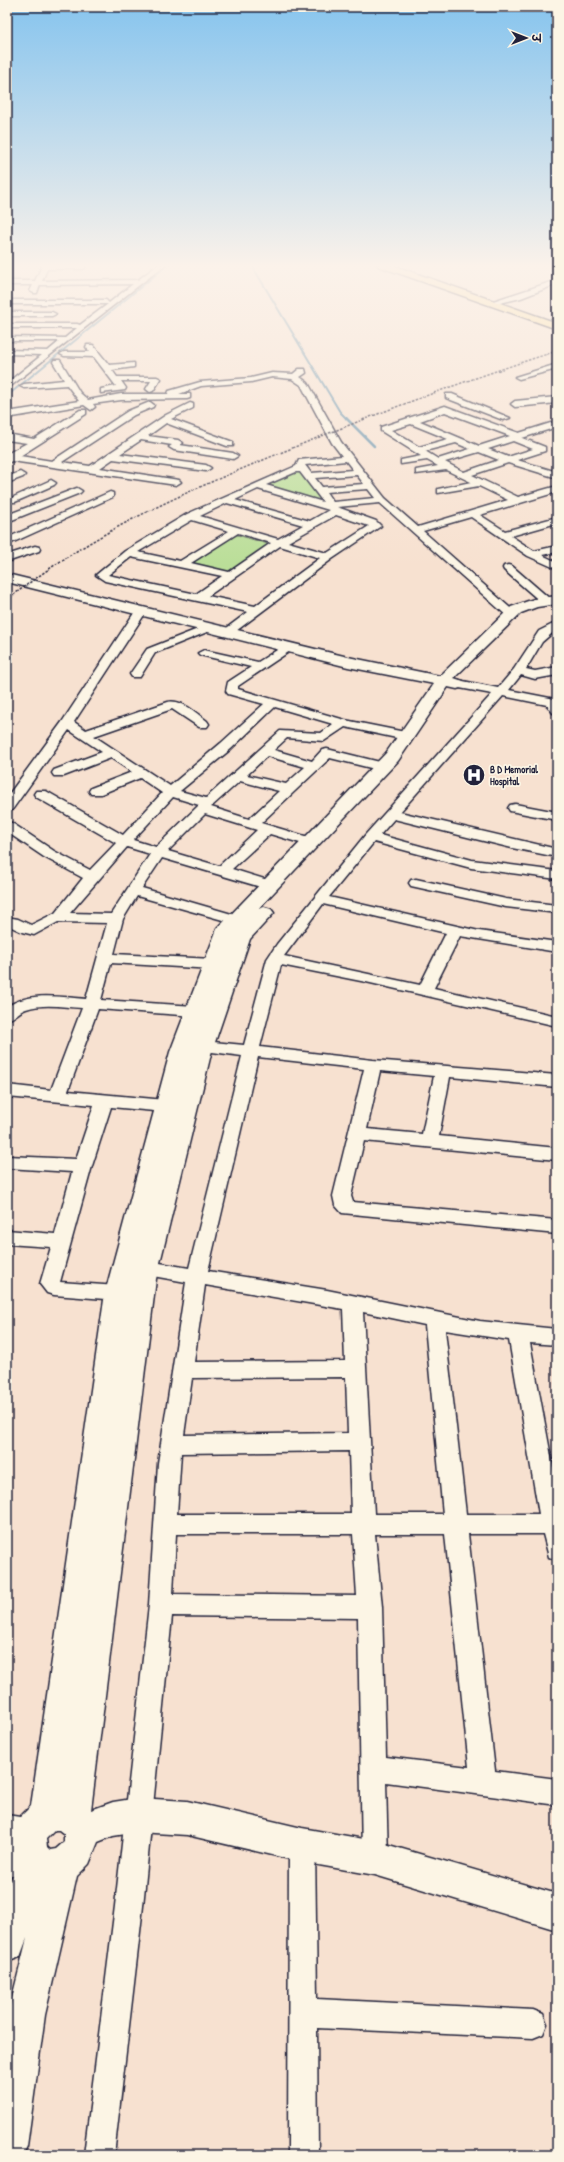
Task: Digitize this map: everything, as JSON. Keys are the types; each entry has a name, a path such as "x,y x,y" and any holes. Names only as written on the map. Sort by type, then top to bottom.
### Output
{"main road":[{"path":"7,578 140,612 348,662 451,683"},
{"path":"7,1944 18,1903 42,1842 136,1266 165,1106 181,1052 224,933 383,767 406,736 451,683 476,648 516,610 529,605 553,603"},
{"path":"7,2146 26,2015 42,1842 118,1293 136,1266 203,1046 241,937 406,761 451,683 528,615 553,603"},
{"path":"42,1842 113,1819 138,1815 187,1818 302,1845 375,1858 557,1912"}],"street":[{"path":"7,387 35,365"},
{"path":"59,365 78,395 94,410"},
{"path":"104,365 122,388"},
{"path":"107,368 130,366"},
{"path":"519,377 557,367"},
{"path":"166,396 200,384 251,380 272,375 298,374 325,425 348,458 382,500 512,615"},
{"path":"115,379 157,379 150,389"},
{"path":"24,386 70,382"},
{"path":"62,397 122,388 160,389"},
{"path":"9,418 42,409 125,396 187,396"},
{"path":"449,396 506,418"},
{"path":"515,404 557,400"},
{"path":"465,402 412,421 384,429 437,462 518,501"},
{"path":"42,409 50,418 128,405 181,405"},
{"path":"52,465 135,411 150,405"},
{"path":"91,470 167,418 190,406"},
{"path":"445,409 542,449 440,486 478,483"},
{"path":"135,411 167,418 230,444"},
{"path":"8,458 83,412"},
{"path":"9,418 29,421"},
{"path":"412,421 508,461 557,476"},
{"path":"426,427 440,424"},
{"path":"437,462 557,424"},
{"path":"166,454 176,445 198,432"},
{"path":"7,437 35,442"},
{"path":"139,437 233,456"},
{"path":"416,450 457,440"},
{"path":"112,456 206,468"},
{"path":"404,462 428,457"},
{"path":"8,458 176,482"},
{"path":"333,508 300,464 302,462 348,458"},
{"path":"126,475 144,460"},
{"path":"542,472 557,463"},
{"path":"419,472 448,467"},
{"path":"256,610 101,576 102,572 129,553 192,516 295,469 305,472 359,472"},
{"path":"7,480 20,475"},
{"path":"10,499 51,483"},
{"path":"228,632 328,557 376,526 372,523 333,508 258,486"},
{"path":"320,490 370,486"},
{"path":"417,530 557,489"},
{"path":"7,519 77,491"},
{"path":"7,542 110,495"},
{"path":"536,496 550,500"},
{"path":"10,499 36,508"},
{"path":"226,500 311,524"},
{"path":"198,598 278,542 311,524 333,508 382,500"},
{"path":"472,514 532,554 557,566"},
{"path":"192,516 235,531 328,557"},
{"path":"502,535 554,523"},
{"path":"180,565 235,531"},
{"path":"532,554 557,548"},
{"path":"7,560 35,549"},
{"path":"129,553 230,576"},
{"path":"508,568 553,603"},
{"path":"7,807 67,723 140,612"},
{"path":"99,2155 161,1605 165,1524 172,1444 182,1370 197,1276 250,1051 275,959 282,947 371,837 473,725 519,671 536,642 544,632 557,626"},
{"path":"136,674 151,651 208,628"},
{"path":"289,647 232,685 231,688 237,693 343,723 406,736"},
{"path":"204,654 260,666"},
{"path":"519,671 535,675 557,671"},
{"path":"451,683 555,705"},
{"path":"59,917 92,877 170,792 226,746 273,702"},
{"path":"84,735 172,705 178,706 203,724"},
{"path":"67,723 170,792 252,824 310,842"},
{"path":"57,1097 92,1004 116,919 133,890 158,853 205,806 284,734 319,738 324,737 343,723"},
{"path":"264,751 313,765"},
{"path":"252,824 313,765 329,752 383,767"},
{"path":"59,773 112,753"},
{"path":"96,791 141,773"},
{"path":"237,776 288,790"},
{"path":"41,794 124,842 269,885"},
{"path":"515,808 557,816"},
{"path":"391,814 512,844 557,853"},
{"path":"7,826 49,854 92,877"},
{"path":"221,872 267,829"},
{"path":"371,837 472,864 512,871 557,875"},
{"path":"416,883 506,903 557,909"},
{"path":"133,890 236,920"},
{"path":"320,899 454,930 498,939 557,948"},
{"path":"7,921 13,922 27,929 34,930 41,927 52,918 59,917 116,919"},
{"path":"425,991 454,930"},
{"path":"105,958 213,964"},
{"path":"275,959 557,1021"},
{"path":"7,1015 20,1005 32,1002 92,1004 195,1011"},
{"path":"203,1046 373,1065 557,1081"},
{"path":"373,1065 342,1196 344,1205 349,1208 557,1228"},
{"path":"429,1142 442,1071"},
{"path":"7,1091 57,1097 165,1106"},
{"path":"104,1101 83,1166 50,1284 54,1288 118,1293"},
{"path":"356,1134 557,1154"},
{"path":"7,1162 83,1166"},
{"path":"7,1237 62,1241"},
{"path":"136,1266 353,1303 434,1320 518,1334 557,1337"},
{"path":"353,1303 363,1523 370,1607 375,1858"},
{"path":"434,1320 483,1782"},
{"path":"518,1334 555,1524 557,1550"},
{"path":"182,1370 356,1369"},
{"path":"172,1444 359,1442"},
{"path":"165,1524 555,1524"},
{"path":"161,1605 370,1607"},
{"path":"374,1768 557,1792"},
{"path":"302,1845 303,2155"},
{"path":"302,2013 533,2024"}],"green space":[{"path":"297,471 302,472 322,501 319,502 266,486"},
{"path":"234,534 271,545 231,574 187,564"}],"waterway":[{"path":"7,396 45,365"},
{"path":"312,365 340,412 374,446"}],"railway":[{"path":"7,600 40,575 73,553 107,533 175,498 285,451 386,411 515,365"}],"place":[{"name":"B D Memorial Hospital","path":"474,775"}]}
